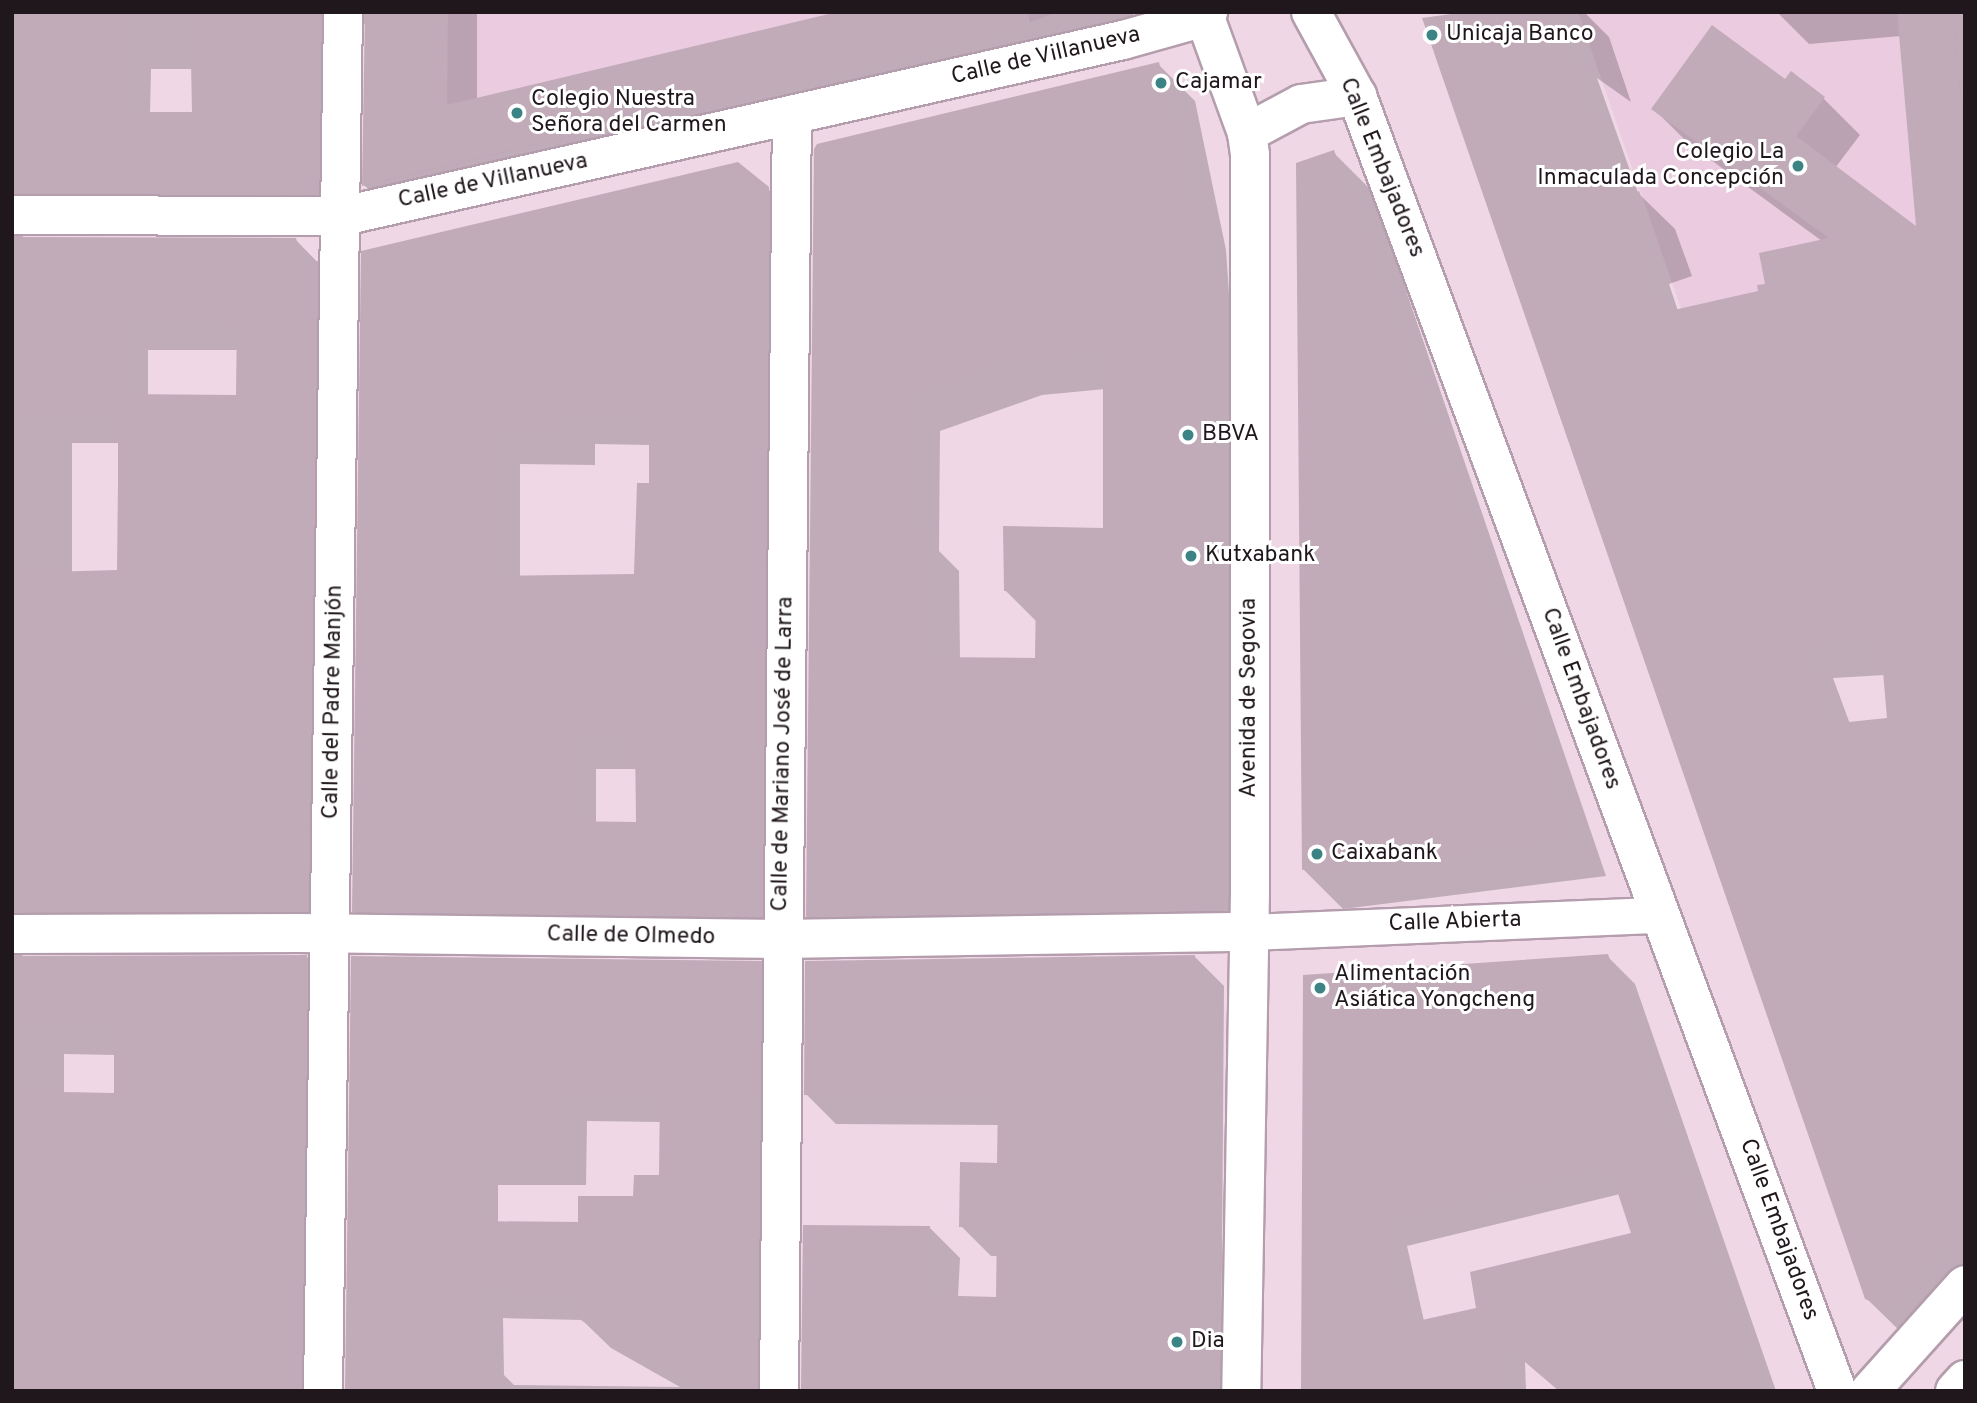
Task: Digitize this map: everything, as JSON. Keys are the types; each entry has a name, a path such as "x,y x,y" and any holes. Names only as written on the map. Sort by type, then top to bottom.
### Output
{"street":[{"name":"Calle del Padre Manjón","path":"323,1391 343,216 343,12"},
{"name":"Calle Embajadores","path":"1315,13 1357,96 1838,1391"},
{"name":"Calle de Villanueva","path":"12,215 343,216 792,117 1206,14"},
{"name":"Avenida de Segovia","path":"1206,14 1247,134 1249,932 1241,1391"},
{"path":"1247,134 1301,104 1357,96"},
{"name":"Calle de Mariano José de Larra","path":"779,1391 781,939 792,117"},
{"name":"Calle Abierta","path":"1249,932 1660,915"},
{"name":"Calle de Olmedo","path":"12,934 330,933 781,939 1249,932"},
{"path":"1870,1391 1965,1285"},
{"path":"1955,1391 1965,1380"}],"shaded area":[{"name":"Colegio Nuestra Señora del Carmen","path":"368,12 1056,12 1012,30 367,185"},
{"name":"Colegio La Inmaculada Concepción","path":"1578,12 1953,12 1965,141 1965,277 1689,331"}],"building":[{"path":"12,12 122,12 121,112 192,112 190,12 321,12 318,194 12,193"},
{"name":"Colegio Nuestra Señora del Carmen","path":"365,12 448,12 447,105 837,12 1028,12 1030,26 362,186"},
{"path":"1466,12 1552,12 1618,199 1639,191 1657,240 1634,248 1656,314 1758,291 1757,285 1765,284 1759,253 1829,238 1651,109 1712,25 1785,79 1791,71 1825,97 1796,136 1916,226 1897,12 1953,12 1965,141 1965,1220 1887,1308 1865,1299 1422,18","holes":["1880,637 1887,718 1829,724 1799,643"]},
{"path":"1159,62 1190,213 1199,343 1196,911 806,917 814,149 817,144","holes":["1103,351 1103,528 1003,526 1004,591 1036,592 1035,658 924,657 924,533 903,535 905,395 1005,359"]},
{"path":"1334,150 1568,837 1302,870 1296,163"},
{"path":"738,162 769,187 762,917 352,912 361,251","holes":["561,410 649,412 649,483 637,483 634,574 486,576 487,430 561,431","563,735 635,736 636,822 563,821"]},
{"path":"12,237 296,238 302,265 318,261 308,911 12,912 12,573 117,570 118,415 12,413","holes":["119,320 237,321 236,395 118,394"]},
{"path":"1608,954 1758,1391 1561,1391 1498,1337 1500,1391 1301,1391 1303,975","holes":["1608,1163 1631,1233 1470,1272 1476,1308 1404,1324 1380,1219"]},
{"path":"307,955 301,1391 12,1391 12,1091 114,1093 114,1025 12,1025 12,956"},
{"path":"1195,955 1191,1391 801,1391 803,1225 930,1226 927,1295 996,1297 997,1227 959,1227 960,1162 997,1163 998,1096 804,1095 805,961"},
{"path":"351,956 762,961 760,1095 750,1095 750,1224 759,1225 757,1391 708,1391 579,1319 575,1291 474,1289 474,1357 490,1359 490,1391 345,1391","holes":["558,1092 660,1093 659,1175 634,1175 633,1196 578,1196 578,1222 469,1221 469,1155 557,1156"]}],"place":[{"name":"Unicaja Banco","path":"1432,35"},
{"name":"Cajamar","path":"1161,83"},
{"name":"Colegio Nuestra Señora del Carmen","path":"517,113"},
{"name":"Colegio La Inmaculada Concepción","path":"1798,166"},
{"name":"BBVA","path":"1188,435"},
{"name":"Kutxabank","path":"1191,556"},
{"name":"Caixabank","path":"1317,854"},
{"name":"Alimentación Asiática Yongcheng","path":"1320,988"},
{"name":"Dia","path":"1177,1342"}]}
